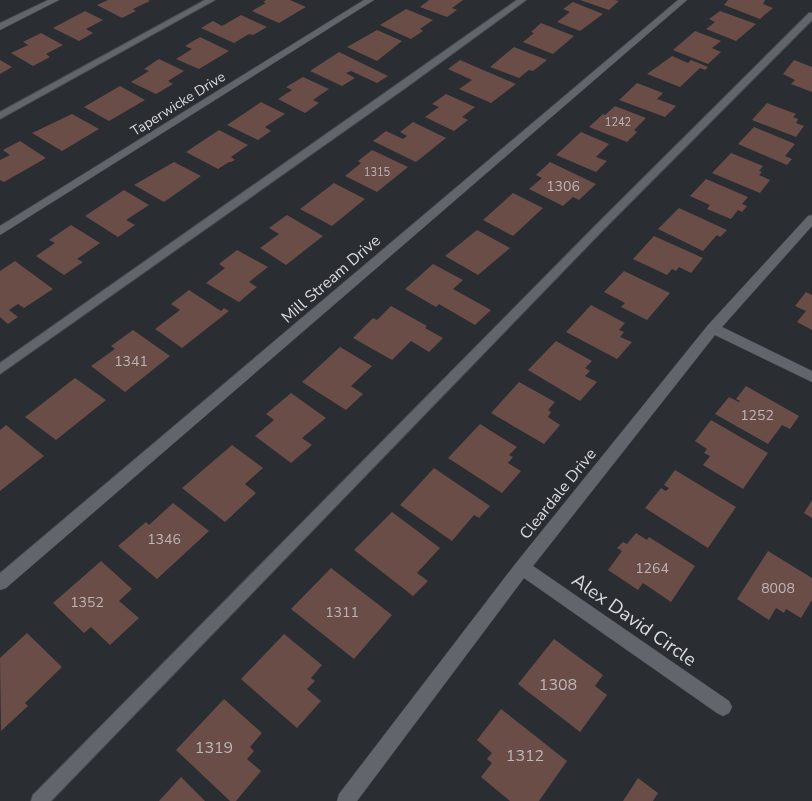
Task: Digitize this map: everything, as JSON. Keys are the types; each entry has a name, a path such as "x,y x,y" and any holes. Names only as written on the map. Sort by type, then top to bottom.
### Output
{"street":[{"path":"0,27 56,0"},
{"name":"Taperwicke Drive","path":"0,231 370,0"},
{"name":"Mill Stream Drive","path":"0,583 683,0"},
{"name":"Cleardale Drive","path":"346,801 522,568 713,328 812,219"},
{"path":"713,328 812,377"},
{"name":"Alex David Circle","path":"522,568 723,707"}],"lane":[{"path":"0,116 211,0"},
{"path":"0,369 522,0"},
{"path":"39,801 601,226 812,15"}],"building":[{"path":"108,0 150,1 133,9 136,11 122,18 97,5"},
{"path":"266,0 290,0 306,7 279,23 252,11 266,3 263,2"},
{"path":"429,0 463,0 452,8 457,10 447,17 420,7"},
{"path":"580,0 615,0 619,1 609,10"},
{"path":"728,0 765,0 763,4 773,8 760,19 724,5"},
{"path":"573,2 603,14 580,31 557,22 570,12 563,9"},
{"path":"406,9 433,20 420,29 423,31 411,39 380,25"},
{"path":"85,11 103,20 86,29 93,33 79,41 53,28"},
{"path":"720,11 756,24 736,41 706,29 715,22 709,19"},
{"path":"241,15 267,27 253,35 249,34 234,43 201,28 213,21 222,26"},
{"path":"541,23 574,36 553,54 523,42 534,33 531,32"},
{"path":"377,30 402,41 377,61 347,47"},
{"path":"695,31 721,41 712,48 721,52 708,64 673,50"},
{"path":"41,33 63,45 46,54 50,57 33,66 11,53 28,45 23,42"},
{"path":"200,37 229,51 199,69 176,59 192,49 185,46"},
{"path":"514,47 547,60 533,71 529,70 519,78 490,67"},
{"path":"339,52 388,76 377,83 351,71 346,73 355,78 342,86 310,71"},
{"path":"672,56 688,63 691,60 708,67 705,70 700,68 680,87 647,74"},
{"path":"159,59 184,71 168,81 173,84 156,94 131,82 149,71 144,69"},
{"path":"0,60 12,67 0,74"},
{"path":"460,60 516,84 491,103 459,89 472,80 448,69"},
{"path":"794,60 812,67 812,92 791,84 795,80 783,74"},
{"path":"303,77 329,89 313,100 319,103 305,113 278,99 292,90 286,87"},
{"path":"637,83 663,93 657,99 676,106 665,117 619,100"},
{"path":"120,86 145,100 109,121 84,107"},
{"path":"446,94 475,107 462,117 468,120 454,131 425,117 439,107 432,104"},
{"path":"261,102 285,114 265,127 271,131 258,140 227,125"},
{"path":"767,103 796,114 793,117 798,119 796,123 804,126 796,137 752,120"},
{"path":"615,106 646,118 634,130 637,132 627,142 589,127"},
{"path":"72,114 99,129 62,151 32,133"},
{"path":"413,122 446,138 416,162 373,141 386,131 403,139 407,136 400,132"},
{"path":"754,127 795,144 785,156 792,159 787,165 738,144"},
{"path":"219,130 248,145 231,157 235,160 218,169 186,152"},
{"path":"581,132 609,144 596,157 607,161 596,172 556,155"},
{"path":"20,141 46,158 4,182 0,180 0,160 10,155 3,150"},
{"path":"372,150 408,167 377,192 345,176 361,163 358,161"},
{"path":"731,153 763,166 759,171 762,172 759,175 770,180 760,193 712,173"},
{"path":"174,162 201,176 164,202 134,185"},
{"path":"550,162 596,184 579,200 573,197 563,206 529,189 542,178 536,175"},
{"path":"706,179 748,197 742,204 747,206 742,212 738,210 731,219 707,209 710,205 690,196"},
{"path":"334,183 365,199 332,226 300,209"},
{"path":"124,190 149,205 126,220 135,225 118,237 85,216"},
{"path":"513,193 543,208 513,236 483,220"},
{"path":"679,208 727,230 720,237 717,235 703,251 658,229"},
{"path":"287,215 323,236 286,265 260,248 279,234 269,228"},
{"path":"71,225 100,243 77,259 83,262 64,275 36,256 55,243 49,240"},
{"path":"477,230 510,248 478,275 445,256"},
{"path":"654,236 703,258 691,273 679,267 676,271 672,269 667,275 633,259"},
{"path":"237,250 268,267 249,282 257,287 239,302 206,283 225,268 219,264"},
{"path":"15,261 53,289 24,308 18,304 9,310 18,317 8,324 0,317 0,271"},
{"path":"433,264 463,280 453,289 491,310 475,325 439,304 436,307 405,289"},
{"path":"624,271 670,293 647,320 621,307 625,303 604,292"},
{"path":"189,290 221,311 224,308 229,311 182,348 155,329 180,310 171,304"},
{"path":"806,292 812,295 812,330 797,322 806,311 795,306"},
{"path":"591,305 625,323 619,330 624,332 620,337 632,342 617,359 566,332"},
{"path":"391,306 427,326 425,328 443,338 429,352 411,341 392,360 353,338 373,318 377,320"},
{"path":"133,330 170,356 125,392 91,366 115,349 111,346"},
{"path":"556,341 592,361 585,368 590,371 585,376 597,382 580,401 528,370"},
{"path":"340,347 372,366 351,386 363,394 346,410 302,382"},
{"path":"75,378 106,400 56,440 25,417"},
{"path":"519,382 555,402 548,410 551,412 548,417 560,425 544,444 491,413"},
{"path":"746,386 799,416 790,429 782,425 768,444 715,414 729,397 739,402 736,399"},
{"path":"291,393 326,418 302,438 312,445 291,463 255,436 274,420 266,414"},
{"path":"711,420 768,453 743,489 703,465 710,456 704,453 707,449 695,441"},
{"path":"480,424 517,447 509,455 513,457 508,463 521,471 502,493 448,458"},
{"path":"6,425 44,456 0,491 0,430"},
{"path":"232,445 263,468 245,484 256,493 225,522 182,488"},
{"path":"434,468 490,506 479,518 474,515 452,541 400,505"},
{"path":"675,470 736,507 708,548 645,508 661,488 666,491 669,488 664,485"},
{"path":"812,500 812,518 804,513"},
{"path":"173,503 209,531 157,579 118,546 146,522 149,525"},
{"path":"392,512 440,548 417,573 428,581 413,596 354,550"},
{"path":"636,533 647,540 649,537 695,566 671,602 643,583 638,590 608,570 622,551 617,548 623,542 627,544"},
{"path":"768,551 812,578 812,600 801,618 786,609 784,613 776,608 769,620 737,599"},
{"path":"101,561 132,589 119,601 139,618 110,645 91,627 84,633 53,603"},
{"path":"331,568 392,615 354,659 291,609"},
{"path":"27,633 62,667 25,703 28,706 1,731 0,658"},
{"path":"284,634 322,665 311,678 315,681 307,689 321,701 297,728 241,679"},
{"path":"554,639 603,675 595,686 607,695 580,732 518,684"},
{"path":"224,699 262,733 250,747 254,751 247,759 261,771 236,801 230,801 176,750"},
{"path":"501,709 567,761 539,801 510,801 481,777 492,763 487,759 492,753 477,740"},
{"path":"181,777 205,801 159,801"},
{"path":"638,778 658,793 653,801 623,801"}]}
